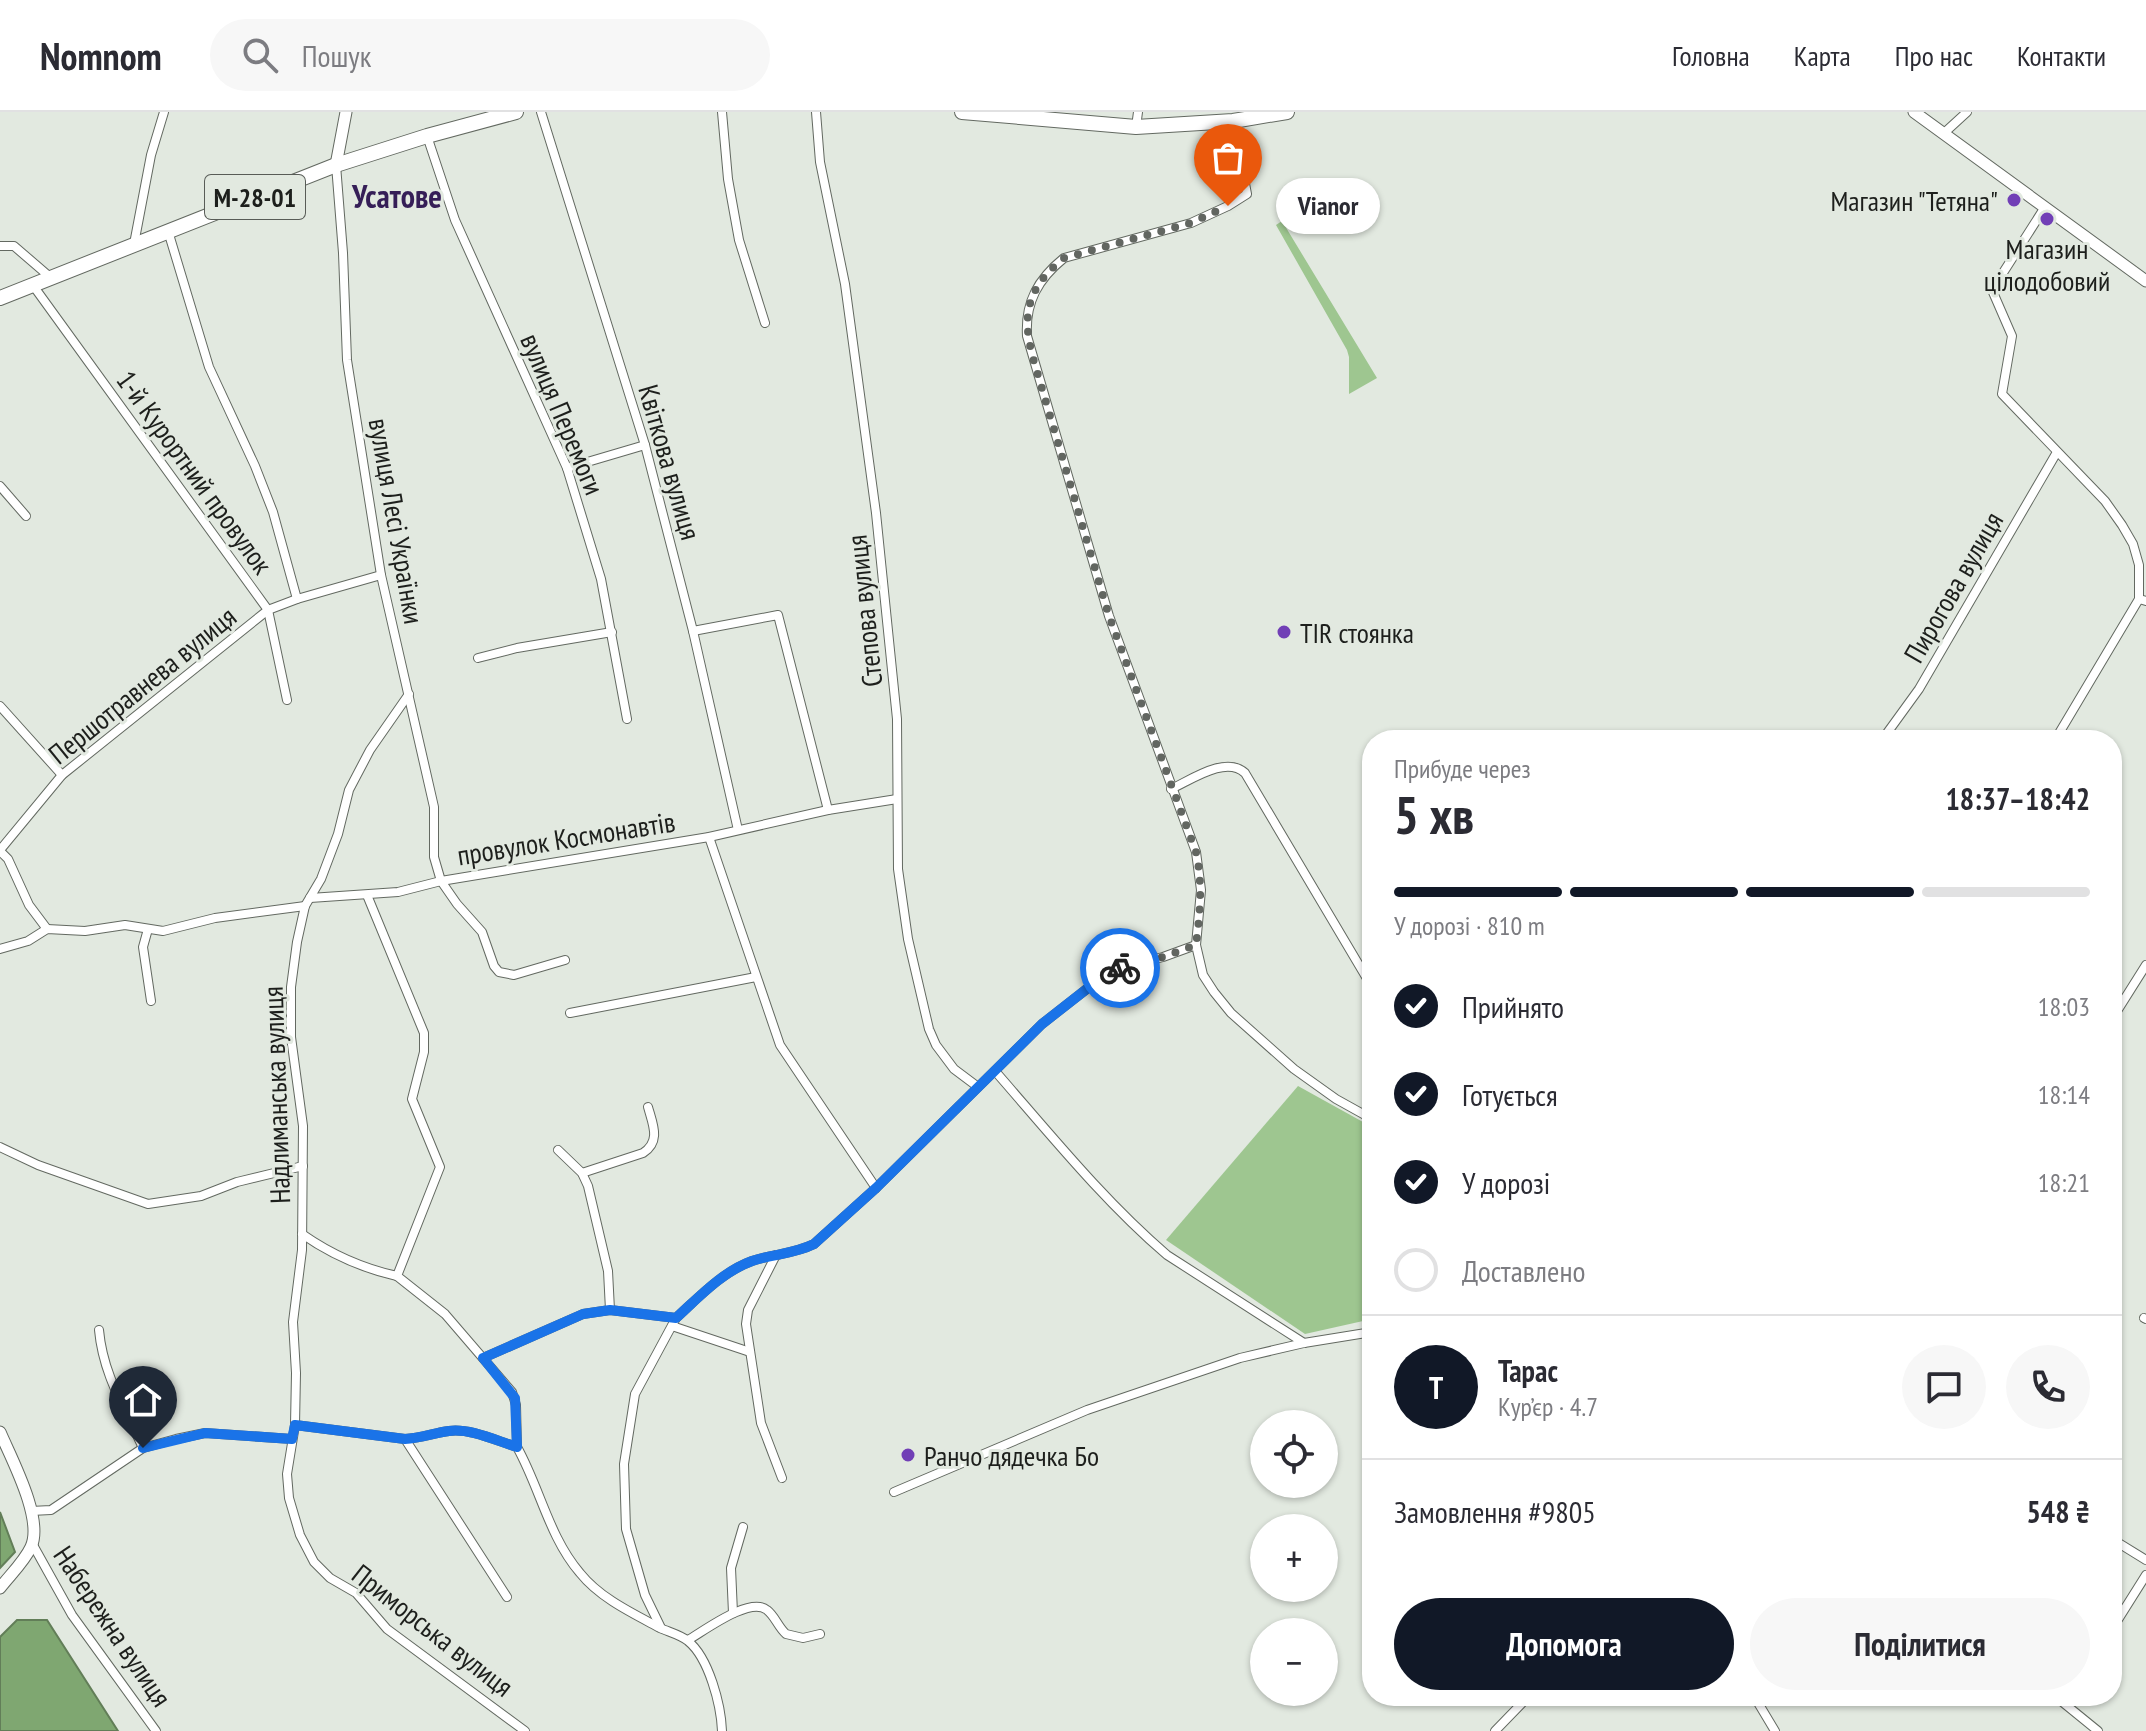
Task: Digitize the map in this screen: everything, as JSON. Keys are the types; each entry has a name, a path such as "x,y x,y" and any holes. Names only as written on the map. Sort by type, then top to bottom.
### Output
{"highway":[{"name":"М-28-01","path":"0,298 336,165 516,112"},
{"path":"962,112 1233,121 1287,112"}],"street":[{"path":"134,244 151,155 164,112"},
{"path":"336,165 346,112"},
{"name":"Квіткова вулиця","path":"541,112 645,445 693,631 738,830"},
{"path":"722,112 728,179 739,240 765,323"},
{"name":"Степова вулиця","path":"816,112 820,162 845,284 876,513 897,719 898,869 908,939 929,1029 936,1045 954,1069 978,1087"},
{"path":"1914,112 2146,281"},
{"path":"1943,134 1967,112"},
{"path":"1233,121 1247,194 1191,223 1064,258 1039,284 1026,317 1027,336 1109,616 1196,852 1201,890 1196,945 1203,975 1231,1013 1294,1069 1362,1113"},
{"name":"вулиця Перемоги","path":"427,136 455,220 567,468 601,579 627,719"},
{"name":"вулиця Лесі Українки","path":"336,165 347,360 381,575 434,807 434,857 441,881"},
{"path":"2045,207 1992,290 2012,336 2002,394 2105,501 2133,544 2143,600 2061,730"},
{"name":"1-й Курортний провулок","path":"168,231 209,367 260,477 297,599"},
{"path":"0,246 14,246 50,277"},
{"name":"1-й Курортний провулок","path":"32,284 268,610 287,700"},
{"path":"567,468 645,445"},
{"name":"Пирогова вулиця","path":"1889,730 1919,689 2057,452"},
{"path":"0,486 26,516"},
{"name":"Першотравнева вулиця","path":"47,929 29,905 8,859 0,850 62,775 268,610 381,575"},
{"path":"693,631 778,615 828,810"},
{"path":"478,658 612,632"},
{"name":"Надлиманська вулиця","path":"295,1425 293,1322 302,1234 303,1166 303,1126 291,1037 291,987 297,942 308,902 330,858 353,781 370,750 409,694"},
{"path":"0,706 62,775"},
{"path":"1171,789 1223,766 1239,768 1245,773 1362,970"},
{"name":"провулок Космонавтів","path":"308,902 398,892 441,881 709,837 828,810 897,799"},
{"path":"709,837 786,1057 876,1188"},
{"path":"441,881 482,932 499,972 514,975 565,960"},
{"path":"367,895 424,1033 424,1052 412,1099 440,1167 397,1276"},
{"path":"0,949 28,941 47,929 85,931 125,925 163,931 215,918 308,902"},
{"path":"148,929 143,947 151,1001"},
{"path":"661,1628 645,1595 626,1529 624,1464 635,1394 674,1322 708,1287 730,1272 751,1261 802,1250 825,1237 1042,1024 1111,970 1196,945"},
{"path":"2122,1003 2146,965"},
{"path":"570,1013 756,977"},
{"path":"995,1071 1148,1239 1167,1255 1304,1343"},
{"path":"582,1173 651,1148 655,1131 648,1107"},
{"path":"0,1147 38,1165 148,1204 201,1196 237,1182 303,1166"},
{"path":"558,1150 582,1173 588,1186 608,1271 610,1310"},
{"path":"302,1234 331,1254 371,1270 397,1276 445,1314 483,1358 515,1398 517,1447 531,1472 553,1530 577,1569 590,1585 605,1596 688,1640 714,1687 722,1731"},
{"path":"776,1255 748,1310 746,1324 761,1423 782,1478"},
{"path":"483,1358 583,1314 610,1310 674,1322 750,1352"},
{"path":"99,1330 101,1355 109,1380 143,1448"},
{"path":"894,1492 1087,1410 1240,1358 1362,1334"},
{"path":"295,1425 405,1439 450,1431 463,1432 517,1447"},
{"name":"Приморська вулиця","path":"295,1425 287,1474 289,1498 300,1535 314,1562 330,1578 356,1593 387,1629 525,1731"},
{"path":"0,1432 31,1511 33,1545 0,1588"},
{"path":"31,1511 51,1510 143,1448 205,1433 292,1439"},
{"path":"405,1439 507,1597"},
{"path":"733,1613 731,1568 743,1527"},
{"name":"Набережна вулиця","path":"33,1545 72,1615 156,1731"},
{"path":"2122,1545 2146,1560"},
{"path":"2122,1613 2146,1575"},
{"path":"688,1640 751,1606 760,1606 769,1611 786,1634 803,1638 820,1634"},
{"path":"1495,1731 1519,1706"},
{"path":"1760,1706 1775,1731"},
{"path":"2073,1706 2098,1731"}],"shaded area":[{"path":"1282,221 1377,378 1349,394 1347,350 1276,225"},
{"path":"1298,1086 1362,1121 1362,1321 1305,1334 1166,1240"},
{"path":"0,1512 15,1552 0,1568"},
{"path":"17,1620 47,1620 118,1731 0,1731 0,1637"}],"way so far":[{"path":"1120,968 1196,945 1200,915 1200,868 1109,616 1033,358 1026,317 1039,284 1064,258 1191,223 1228,206"}],"place":[{"name":"Магазин \"Тетяна\"","path":"2014,200"},
{"name":"Vianor","path":"1228,206"},
{"name":"Магазин цілодобовий","path":"2047,219"},
{"name":"TIR стоянка","path":"1284,632"},
{"name":"Ранчо дядечка Бо","path":"908,1455"}],"district":[{"name":"Усатове","path":"397,196"}],"route":[{"path":"143,1448 205,1433 292,1439 295,1425 405,1439 450,1431 463,1432 517,1447 515,1398 483,1358 583,1314 610,1310 676,1318 708,1287 730,1272 751,1261 802,1250 814,1244 876,1188 1042,1024 1111,970 1120,968"}]}
